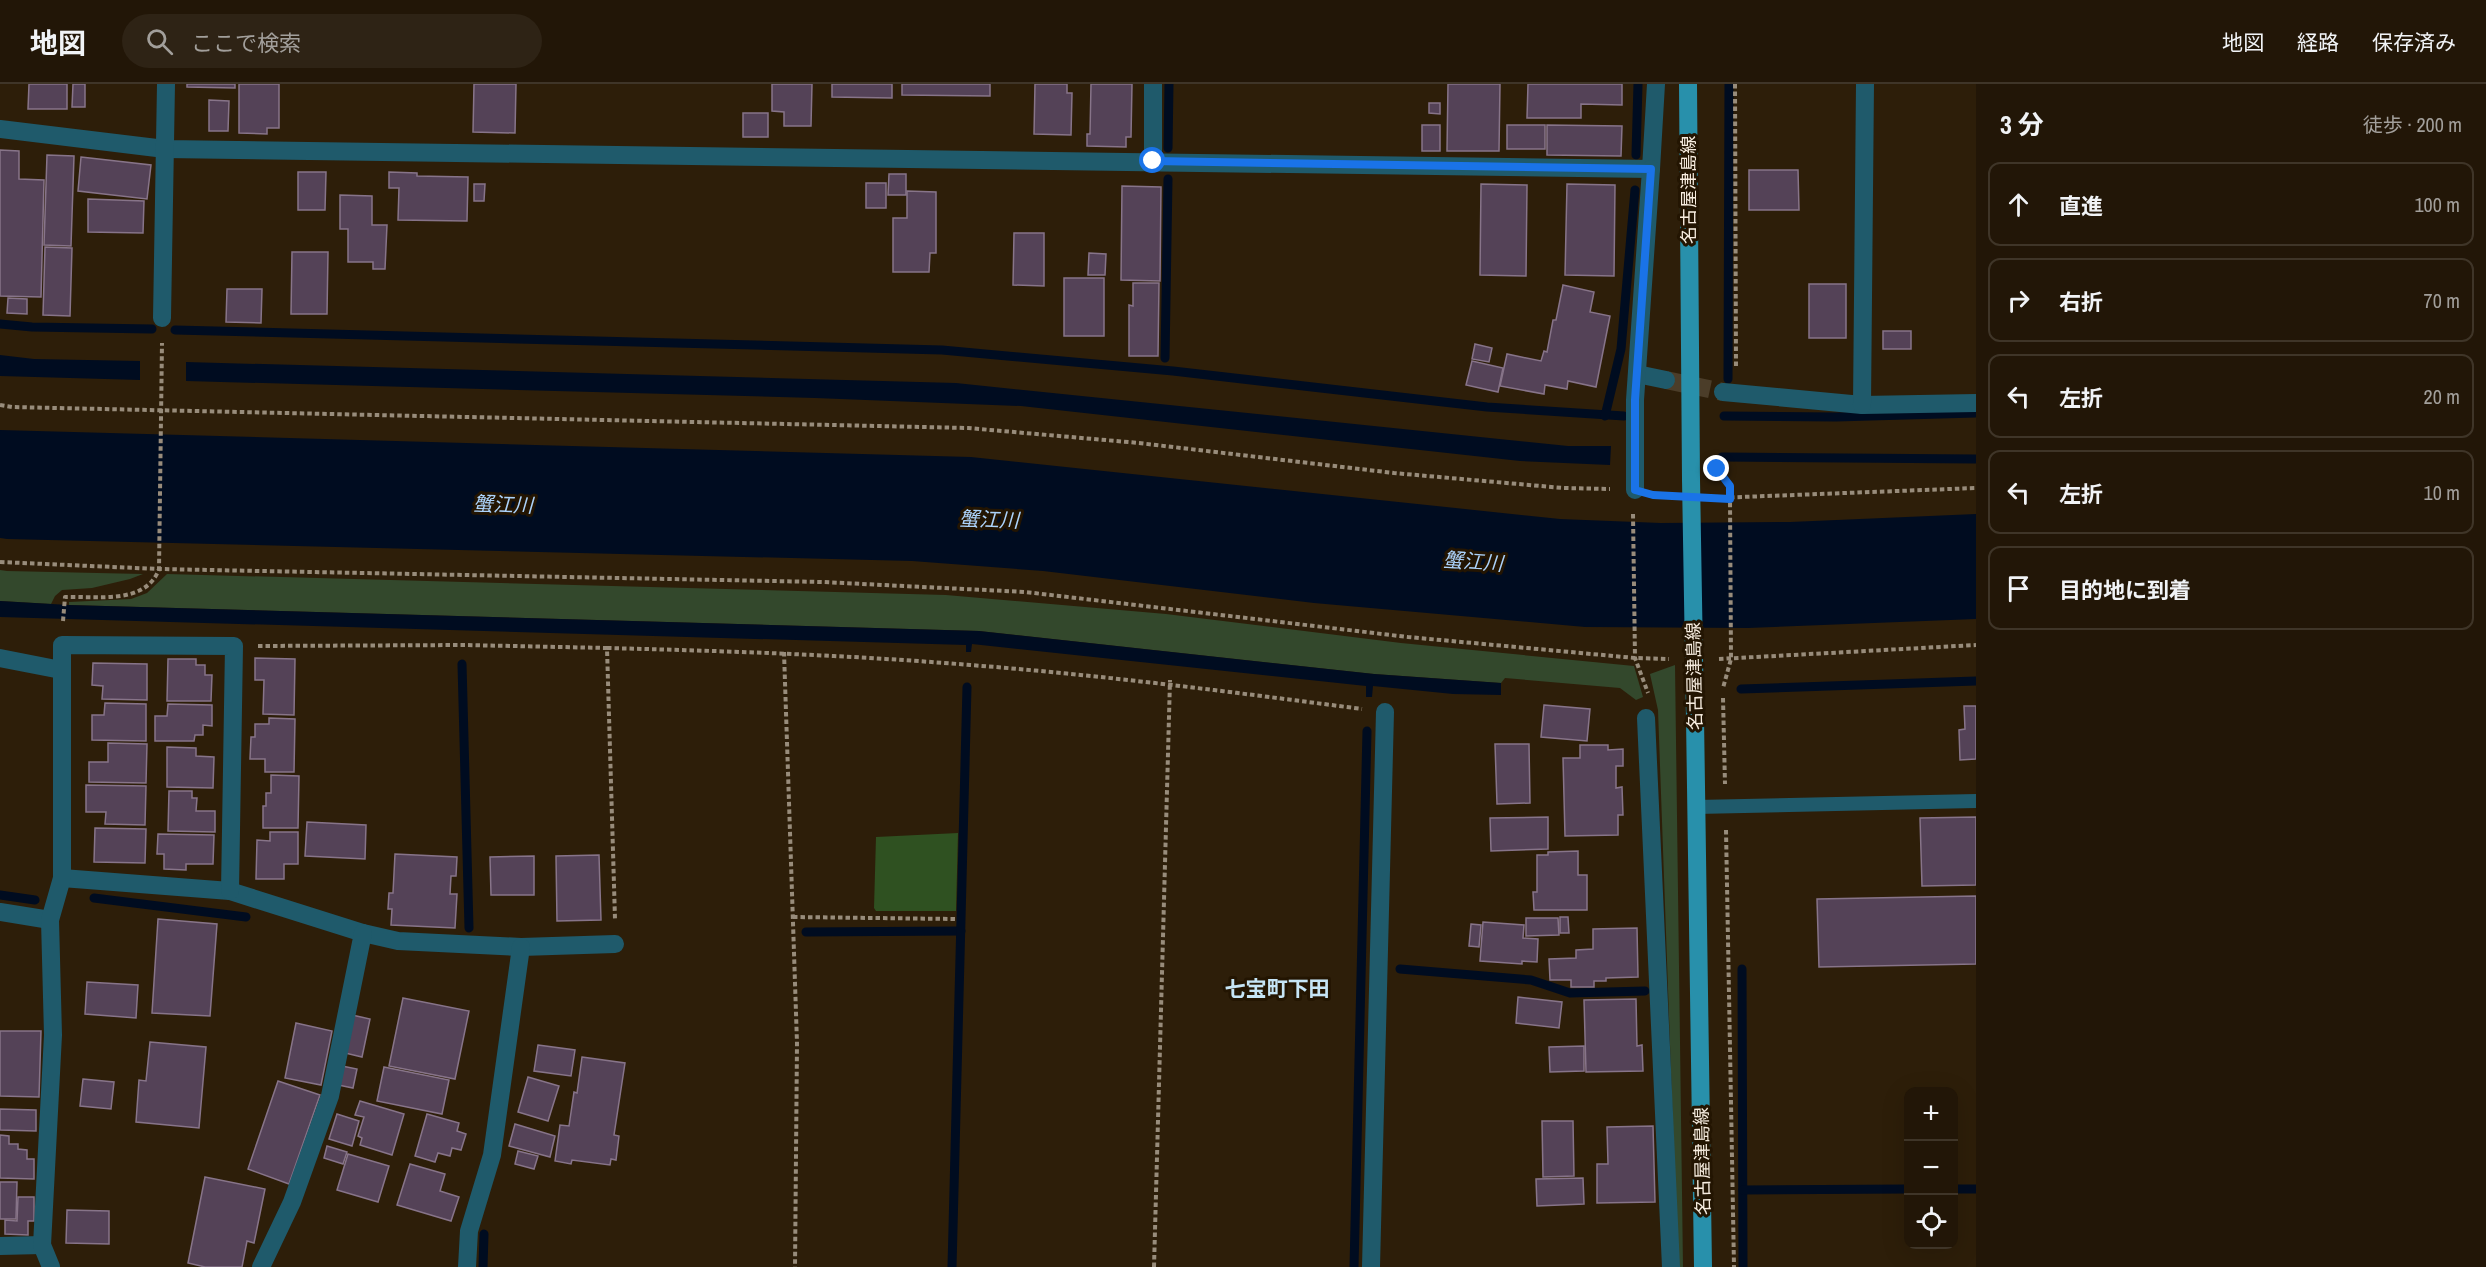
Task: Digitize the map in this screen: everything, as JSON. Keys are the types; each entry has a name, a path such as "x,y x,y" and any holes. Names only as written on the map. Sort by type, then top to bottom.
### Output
{"main road":[{"name":"名古屋津島線","path":"1688,84 1691,479 1703,1267"}],"street":[{"path":"162,318 166,84"},
{"path":"1153,84 1153,161"},
{"path":"1635,490 1637,374 1656,84"},
{"path":"1862,405 1865,84"},
{"path":"0,129 165,149 1651,169"},
{"path":"1637,374 1666,380"},
{"path":"1729,392 1862,405 1976,403"},
{"path":"51,1267 42,1245 53,1035 50,920 62,878 62,645 234,646 230,891"},
{"path":"0,658 61,670"},
{"path":"1371,1267 1385,712"},
{"path":"1646,718 1671,1267"},
{"path":"62,878 230,891 363,933 398,941 521,947 615,944"},
{"path":"0,912 50,920"},
{"path":"261,1267 292,1202 330,1096 363,933"},
{"path":"467,1267 469,1231 492,1155 521,947"},
{"path":"0,1246 42,1245"}],"lane":[{"path":"1696,807 1976,801"}],"path":[{"path":"1729,392 1735,84"},
{"path":"63,621 65,597 131,594 144,590 155,579 159,566 162,318"},
{"path":"0,405 161,411 968,428 1139,443 1428,476 1563,488 1635,490"},
{"path":"1717,469 1730,486 1731,659 1723,684 1734,1267"},
{"path":"1708,498 1730,500 1911,489 1976,488"},
{"path":"1633,513 1635,658 1652,703 1646,718"},
{"path":"0,562 824,582 1024,592 1408,638 1635,658 1672,658"},
{"path":"234,646 465,645 784,652 1170,682 1385,712"},
{"path":"1708,659 1976,645"},
{"path":"607,648 615,944"},
{"path":"784,652 797,1043 795,1267"},
{"path":"1154,1267 1170,682"},
{"path":"793,917 955,919"}],"green space":[{"path":"0,570 143,574 92,588 62,590 51,604 0,601"},
{"path":"167,574 946,595 1166,614 1401,643 1634,666 1643,697 1636,700 1620,688 1505,678 1501,683 1374,674 979,631 69,605 69,602 131,599 147,593"},
{"path":"1675,665 1683,1267 1678,1267 1658,710 1650,674"},
{"path":"958,833 956,911 876,911 874,908 876,837"}],"water":[{"path":"0,355 34,359 140,361 140,380 0,376"},
{"path":"186,362 956,383 1568,446 1611,446 1610,465 1520,461 1021,406 815,398 186,381"},
{"name":"蟹江川","path":"0,430 971,457 1560,519 1661,523 1790,522 1976,514 1976,619 1748,628 1585,627 1314,603 1043,571 912,561 7,539 0,538"},
{"path":"0,601 69,605 979,631 1374,674 1501,683 1501,695 1453,694 1373,686 1372,697 1366,697 1366,686 972,644 971,652 966,652 966,645 0,617"}],"building":[{"path":"29,84 67,84 67,109 28,109"},
{"path":"73,84 85,84 85,107 72,107"},
{"path":"187,84 235,84 235,88 187,87"},
{"path":"239,84 279,84 279,128 267,128 267,134 239,133"},
{"path":"474,84 516,84 515,133 473,132"},
{"path":"772,84 812,84 811,126 784,126 784,112 772,111"},
{"path":"832,84 892,84 892,98 832,97"},
{"path":"902,84 990,84 990,96 902,95"},
{"path":"1035,84 1067,84 1067,93 1072,93 1071,135 1034,134"},
{"path":"1091,84 1132,84 1131,137 1126,137 1126,147 1087,146 1087,134 1090,134"},
{"path":"1448,84 1500,84 1499,151 1447,151"},
{"path":"1528,84 1622,84 1622,105 1581,104 1581,118 1527,118"},
{"path":"209,100 229,101 228,131 209,131"},
{"path":"1429,103 1440,103 1440,114 1429,113"},
{"path":"743,113 768,113 768,137 743,137"},
{"path":"1422,125 1440,125 1440,151 1422,151"},
{"path":"1507,125 1545,125 1545,149 1507,149"},
{"path":"1547,125 1622,126 1621,156 1547,155"},
{"path":"0,150 19,151 19,179 44,180 41,297 0,296"},
{"path":"47,155 74,156 71,246 44,245"},
{"path":"81,157 151,165 147,199 78,191"},
{"path":"1749,170 1798,170 1799,210 1749,210"},
{"path":"298,172 326,172 325,210 298,210"},
{"path":"389,172 417,173 417,176 468,177 467,221 398,220 399,188 389,188"},
{"path":"889,174 906,174 906,195 888,195"},
{"path":"866,183 886,183 886,208 866,208"},
{"path":"474,184 485,184 484,201 474,201"},
{"path":"1481,184 1527,185 1526,276 1480,275"},
{"path":"1567,184 1615,185 1614,276 1565,275"},
{"path":"1122,186 1161,187 1160,281 1121,280"},
{"path":"907,191 936,192 936,253 930,253 929,272 893,272 893,218 907,218"},
{"path":"340,195 372,196 372,225 387,225 385,269 373,269 373,262 348,262 348,229 340,229"},
{"path":"88,199 144,201 143,233 88,232"},
{"path":"1014,233 1044,233 1044,286 1013,285"},
{"path":"45,247 72,248 70,316 43,315"},
{"path":"292,252 328,252 327,314 291,314"},
{"path":"1089,253 1106,254 1105,275 1088,275"},
{"path":"1064,278 1104,278 1104,336 1064,336"},
{"path":"1133,283 1159,283 1158,356 1129,356 1129,305 1133,306"},
{"path":"1809,284 1846,284 1846,338 1809,338"},
{"path":"1563,285 1594,292 1590,312 1610,316 1596,387 1568,381 1567,389 1545,385 1544,394 1500,386 1507,354 1541,361 1544,351 1547,352"},
{"path":"227,289 262,289 261,323 226,322"},
{"path":"8,298 27,299 27,314 7,313"},
{"path":"1883,331 1911,331 1911,349 1883,349"},
{"path":"1475,344 1492,348 1489,362 1472,359"},
{"path":"1472,361 1503,368 1498,392 1466,385"},
{"path":"255,658 295,659 294,715 263,714 264,680 255,680"},
{"path":"168,659 196,659 196,665 205,665 205,675 212,675 211,701 167,701"},
{"path":"93,663 147,664 147,700 102,699 103,686 92,685"},
{"path":"105,703 146,704 146,741 92,740 92,715 104,715"},
{"path":"168,704 212,705 212,726 203,725 203,735 195,735 194,741 155,741 155,716 167,716"},
{"path":"1544,705 1590,709 1587,741 1541,737"},
{"path":"1964,706 1976,706 1976,759 1960,760 1959,730 1965,729"},
{"path":"269,718 295,719 294,772 265,772 265,759 250,759 251,737 255,737 255,724 269,724"},
{"path":"108,743 147,744 146,783 89,782 89,762 108,762"},
{"path":"1495,744 1529,744 1530,803 1497,804"},
{"path":"1580,745 1608,745 1608,750 1623,749 1623,766 1616,766 1616,788 1622,787 1623,815 1618,815 1618,835 1565,836 1563,758 1580,758"},
{"path":"167,747 196,748 196,756 214,757 213,788 167,787"},
{"path":"271,775 299,776 298,828 263,828 263,806 266,806 266,793 271,793"},
{"path":"86,785 146,786 145,825 105,824 106,812 86,812"},
{"path":"169,791 192,791 192,798 197,798 196,811 215,811 215,832 168,831"},
{"path":"1548,817 1548,849 1491,851 1490,818"},
{"path":"1976,817 1976,885 1922,886 1920,818"},
{"path":"307,822 366,825 365,859 305,856"},
{"path":"95,828 146,829 145,863 94,862"},
{"path":"270,832 298,832 298,864 284,864 284,879 256,879 257,840 270,841"},
{"path":"158,834 214,835 213,864 186,864 186,870 164,869 164,854 157,854"},
{"path":"1578,851 1578,875 1587,875 1587,910 1534,910 1533,892 1537,892 1537,855 1548,855 1548,852"},
{"path":"395,854 457,857 456,876 451,876 450,894 457,894 455,928 391,925 392,909 388,909 389,893 393,893"},
{"path":"599,855 601,920 557,921 556,856"},
{"path":"534,856 534,895 491,895 490,857"},
{"path":"1976,896 1976,964 1819,967 1817,899"},
{"path":"1560,917 1568,917 1569,933 1560,933"},
{"path":"1526,918 1558,918 1559,935 1526,936"},
{"path":"158,919 217,924 210,1016 152,1013"},
{"path":"1483,922 1524,925 1523,938 1538,939 1537,962 1522,961 1522,964 1480,961"},
{"path":"1471,924 1481,925 1479,947 1469,946"},
{"path":"1637,928 1638,977 1606,978 1606,981 1594,981 1594,987 1571,987 1571,980 1550,980 1549,959 1576,958 1576,950 1593,949 1593,929"},
{"path":"87,982 138,985 136,1018 85,1014"},
{"path":"1518,997 1562,1002 1559,1028 1516,1023"},
{"path":"403,998 469,1011 455,1079 389,1066"},
{"path":"1636,999 1637,1046 1642,1045 1643,1071 1586,1072 1584,1000"},
{"path":"352,1015 370,1019 362,1057 345,1053"},
{"path":"296,1023 332,1031 321,1085 285,1078"},
{"path":"0,1031 41,1031 39,1097 0,1096"},
{"path":"150,1042 206,1047 199,1128 136,1122 139,1080 146,1081"},
{"path":"538,1045 575,1050 571,1076 534,1071"},
{"path":"1584,1046 1584,1071 1550,1072 1549,1047"},
{"path":"582,1057 625,1063 614,1135 619,1136 616,1160 611,1159 610,1165 572,1160 571,1164 555,1161 560,1125 569,1126"},
{"path":"342,1066 357,1069 353,1088 338,1085"},
{"path":"384,1067 449,1080 442,1114 377,1101"},
{"path":"528,1077 559,1086 548,1121 518,1112"},
{"path":"83,1079 114,1082 111,1109 80,1106"},
{"path":"278,1081 320,1095 289,1184 248,1169"},
{"path":"360,1101 404,1114 392,1155 360,1145 362,1138 358,1136 364,1117 355,1115"},
{"path":"0,1109 36,1110 36,1131 0,1130"},
{"path":"337,1114 359,1121 352,1146 329,1139"},
{"path":"427,1114 459,1123 457,1131 466,1134 461,1150 452,1148 450,1156 438,1153 435,1162 415,1156"},
{"path":"1542,1121 1573,1121 1574,1176 1543,1177"},
{"path":"515,1124 555,1136 550,1157 509,1146"},
{"path":"1653,1126 1655,1202 1597,1203 1597,1164 1608,1164 1607,1127"},
{"path":"0,1135 9,1136 9,1144 18,1144 18,1149 27,1150 27,1159 34,1159 34,1179 0,1178"},
{"path":"327,1146 347,1152 343,1164 324,1158"},
{"path":"518,1151 538,1156 534,1169 515,1164"},
{"path":"348,1154 389,1166 378,1202 337,1190"},
{"path":"410,1164 445,1174 440,1191 459,1197 451,1221 397,1205"},
{"path":"205,1177 265,1189 254,1243 247,1241 242,1267 205,1267 188,1263"},
{"path":"1583,1178 1584,1204 1537,1206 1536,1179"},
{"path":"0,1182 17,1182 16,1219 0,1219"},
{"path":"18,1197 34,1197 34,1221 28,1221 28,1235 5,1234 5,1220 17,1221"},
{"path":"67,1210 109,1211 109,1244 66,1243"}],"waterway":[{"path":"1168,148 1169,84"},
{"path":"1636,155 1638,84"},
{"path":"1728,379 1729,84"},
{"path":"1165,358 1168,179"},
{"path":"1605,416 1621,349 1635,190"},
{"path":"0,324 32,327 152,329"},
{"path":"175,330 942,350 1173,371 1487,407 1624,416"},
{"path":"1724,416 1836,417 1976,413"},
{"path":"1722,457 1976,459"},
{"path":"462,664 469,928"},
{"path":"1741,689 1976,681"},
{"path":"952,1267 967,687"},
{"path":"1354,1267 1367,731"},
{"path":"0,895 35,900"},
{"path":"94,898 246,917"},
{"path":"806,932 961,931"},
{"path":"1400,969 1531,980 1570,993 1645,991"},
{"path":"1742,969 1743,1267"},
{"path":"1743,1190 1904,1189"},
{"path":"1958,1189 1976,1189"},
{"path":"483,1267 484,1234"}],"tunnel":[{"path":"1666,380 1723,392"}],"district":[{"name":"七宝町下田","path":"1277,988"}],"route":[{"path":"1153,161 1651,169 1635,400 1635,490 1653,495 1730,499 1730,486 1717,469"}]}
